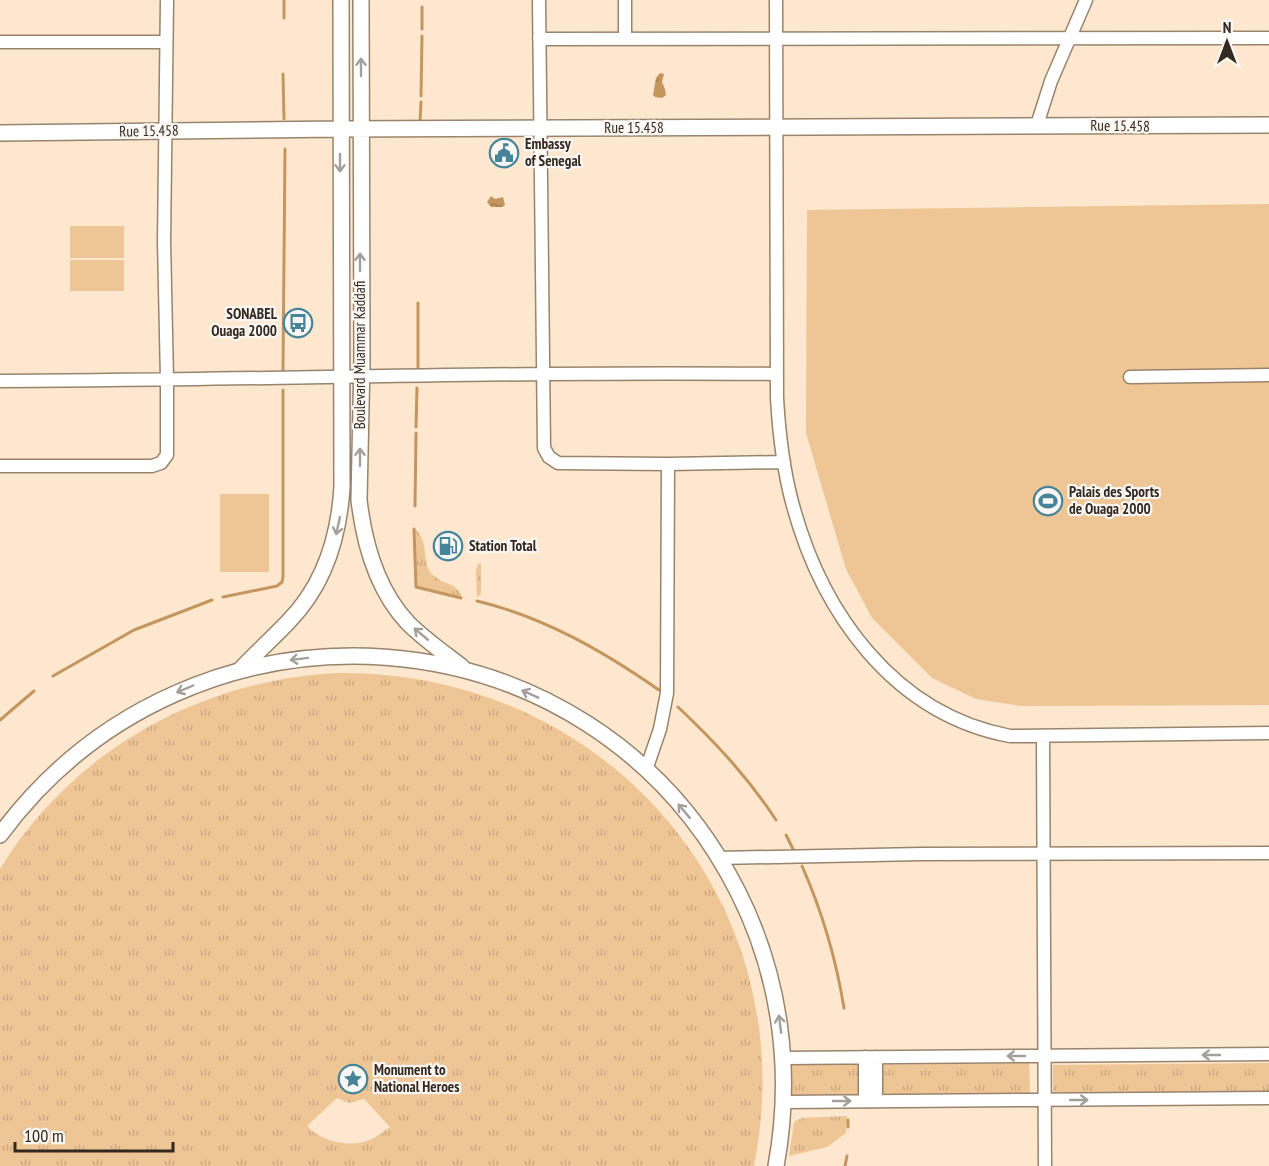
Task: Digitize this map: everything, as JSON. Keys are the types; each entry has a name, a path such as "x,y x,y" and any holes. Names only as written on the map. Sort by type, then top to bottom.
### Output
{"main road":[{"name":"Boulevard Muammar Kaddafi","path":"240,670 291,620 320,578 337,531 341,496 341,0"},
{"name":"Boulevard Muammar Kaddafi","path":"361,0 362,377 359,500 367,544 384,588 395,608 409,624 466,671"},
{"name":"Rue 15.458","path":"0,133 340,129 1269,125"},
{"path":"0,835 28,799 50,777 86,746 112,728 174,693 240,670 304,658 354,655 419,660 508,684 556,706 600,733 646,770 685,812 719,858 747,912 764,954 775,998 783,1058 784,1102 776,1166"}],"street":[{"path":"0,466 152,466 161,463 167,455 164,241 167,0"},
{"path":"538,0 544,448 549,458 558,463 784,462"},
{"path":"625,0 625,39"},
{"path":"776,0 777,374 780,438 791,500 802,535 840,615 873,660 917,698 964,723 1010,736 1269,734"},
{"path":"1037,125 1051,81 1086,0"},
{"path":"539,39 1269,38"},
{"path":"0,42 166,42"},
{"path":"0,381 543,374 777,374"},
{"path":"1130,377 1269,375"},
{"path":"646,770 660,729 667,693 668,464"},
{"path":"1043,736 1045,1166"},
{"path":"719,858 922,854 1269,853"},
{"path":"783,1058 1269,1054"},
{"path":"870,1101 871,1057"},
{"path":"784,1102 1269,1098"}],"green space":[{"name":"Palais des Sports de Ouaga 2000","path":"1269,204 1269,705 1021,706 976,699 932,678 872,618 846,569 806,433 807,210"},
{"path":"70,226 124,226 124,258 70,258"},
{"path":"70,260 124,260 124,291 70,291"},
{"path":"220,494 269,494 269,572 220,572"},
{"path":"415,529 420,534 427,564 432,574 457,589 462,597 417,586"},
{"path":"481,563 481,594 477,597 476,570 478,564"},
{"path":"337,673 434,682 523,711 601,758 666,819 716,892 749,976 762,1068 754,1166 0,1166 0,869 30,827 64,790 102,757 144,729 189,707 237,690 286,679","holes":["337,1098 349,1103 364,1099 390,1127 370,1140 345,1143 328,1140 307,1126"]},
{"path":"1029,1063 1030,1095 880,1097 880,1065"},
{"path":"1269,1063 1269,1094 1053,1095 1053,1065"},
{"path":"791,1064 859,1065 859,1098 791,1098"},
{"path":"847,1116 846,1133 827,1147 789,1156 794,1122 802,1118"}],"water":[{"path":"660,73 664,74 662,82 666,95 662,98 653,95 656,78"},
{"path":"491,196 495,199 503,197 505,205 491,207 487,202"}],"waterway":[{"path":"284,0 284,18"},
{"path":"422,7 422,29"},
{"path":"421,96 422,36"},
{"path":"283,74 284,119"},
{"path":"420,121 421,102"},
{"path":"283,370 285,149"},
{"path":"418,303 418,369"},
{"path":"416,427 417,388"},
{"path":"223,597 277,586 282,582 283,390"},
{"path":"415,506 416,433"},
{"path":"414,529 416,587 461,598"},
{"path":"53,676 134,630 212,600"},
{"path":"477,601 526,616 572,637 659,690"},
{"path":"0,720 34,691"},
{"path":"678,707 730,760 776,820"},
{"path":"786,835 794,851"},
{"path":"802,866 828,936 844,1008"},
{"path":"848,1120 848,1127"},
{"path":"845,1166 847,1156"}],"place":[{"name":"Embassy of Senegal","path":"504,153"},
{"name":"SONABEL Ouaga 2000","path":"298,323"},
{"name":"Palais des Sports de Ouaga 2000","path":"1048,501"},
{"name":"Station Total","path":"448,546"},
{"name":"Monument to National Heroes","path":"353,1079"}]}
